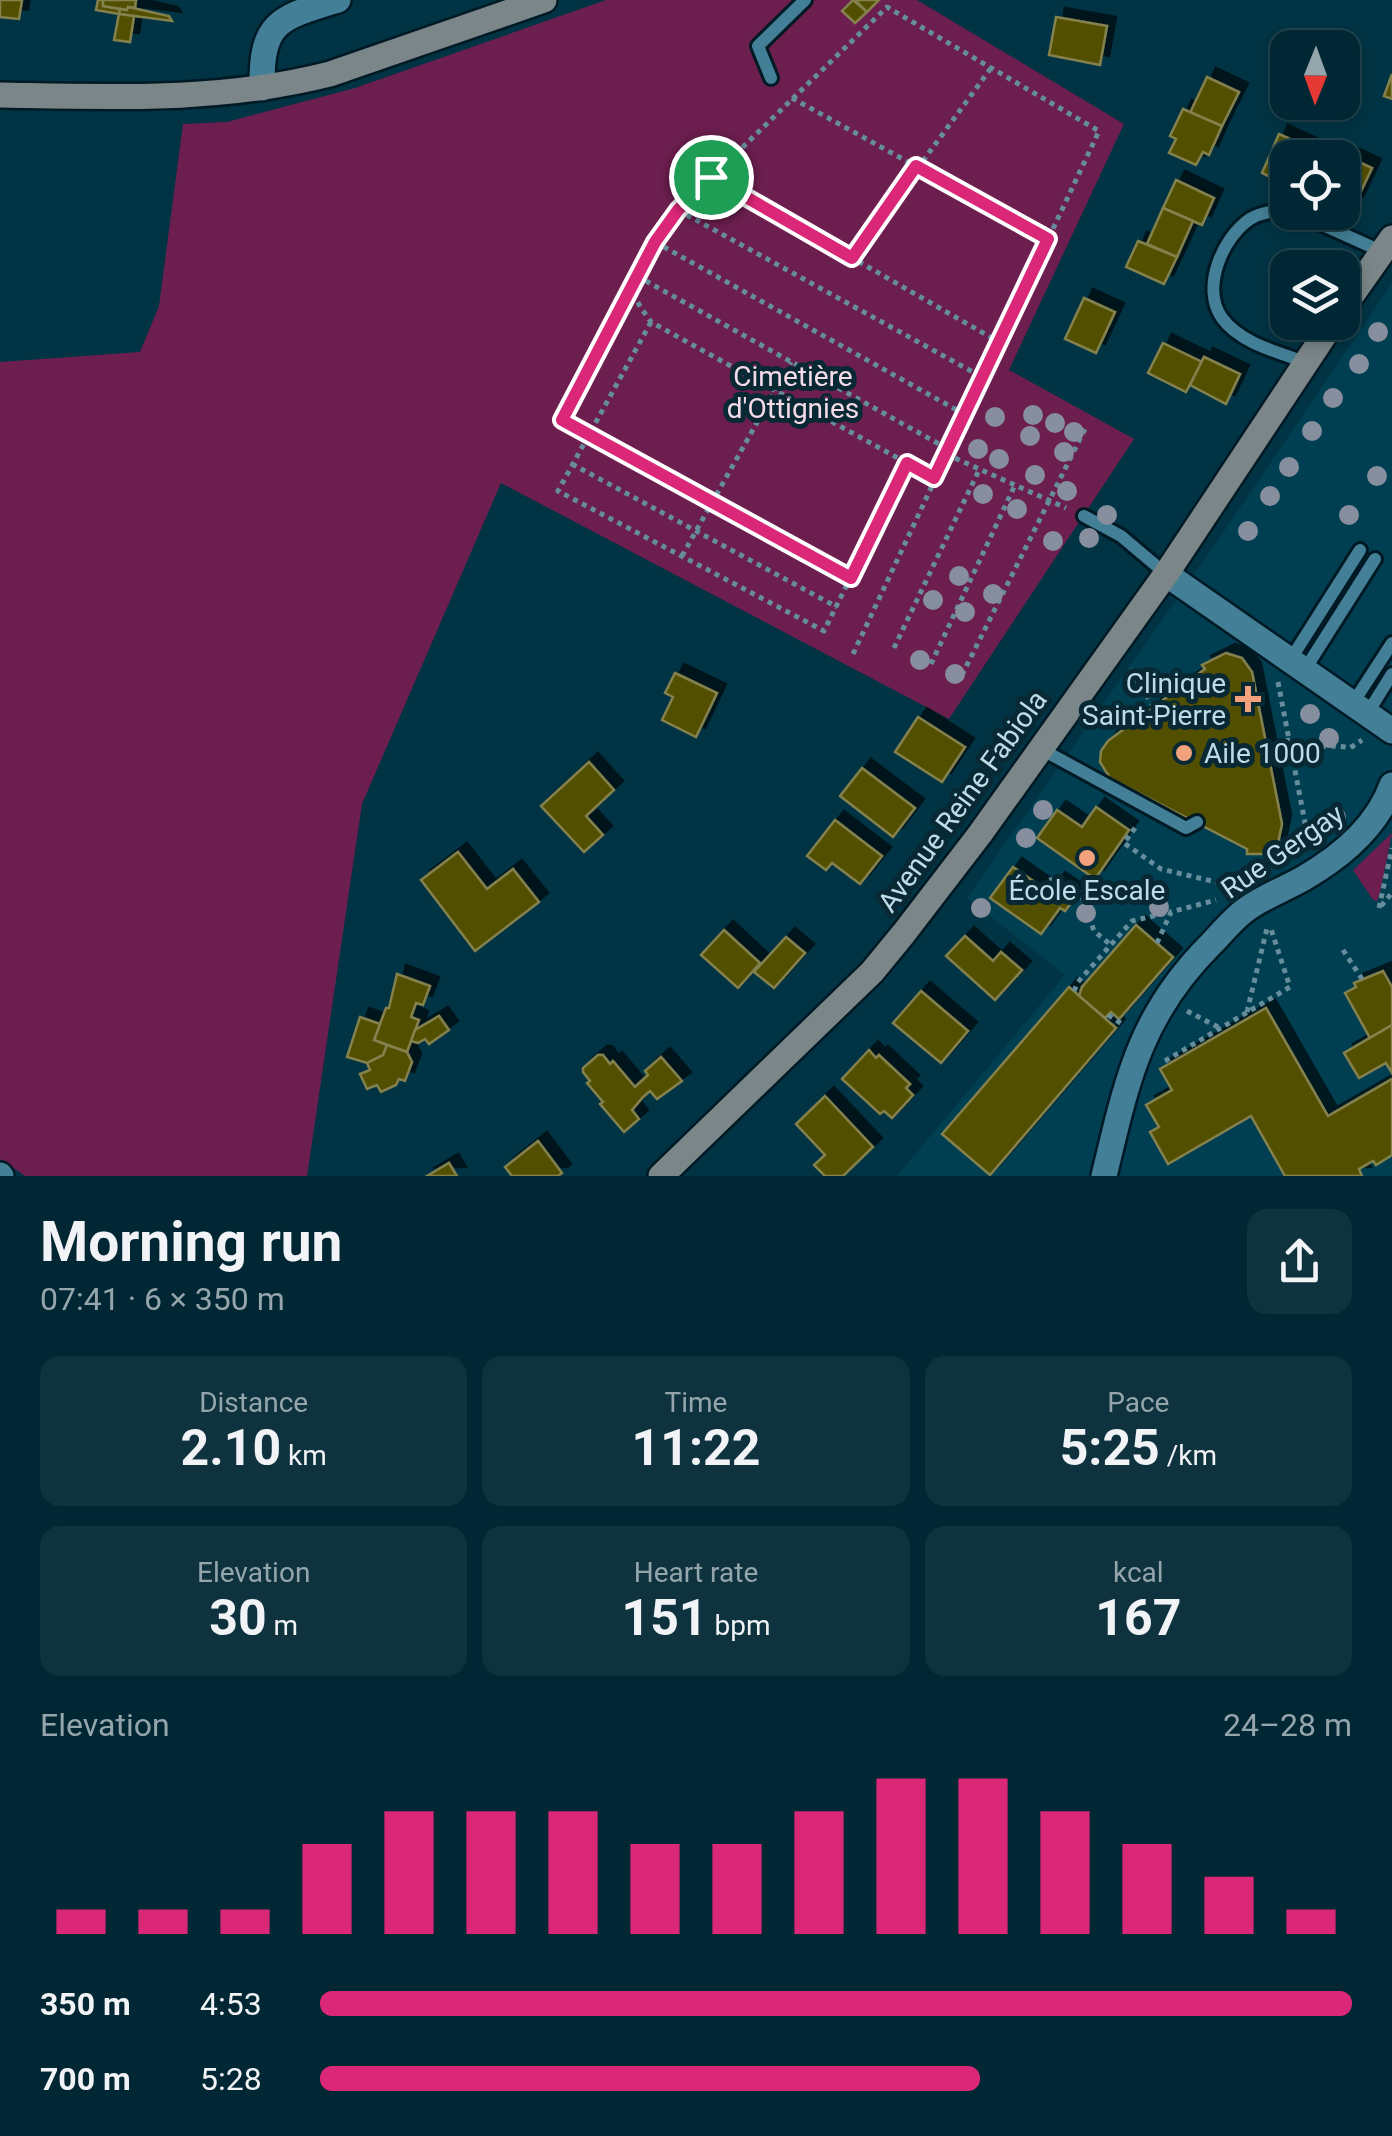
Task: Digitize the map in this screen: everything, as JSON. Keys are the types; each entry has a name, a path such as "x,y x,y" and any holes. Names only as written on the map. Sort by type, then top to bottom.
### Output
{"street":[{"path":"262,88 262,53 276,26 303,10 338,0"},
{"path":"0,95 198,96 262,88 330,74 544,0"},
{"path":"1360,285 1388,245"},
{"name":"Avenue Reine Fabiola","path":"660,1176 872,972 980,834 1166,574 1320,340"},
{"path":"1166,574 1290,671 1361,718 1392,731"},
{"name":"Rue Gergay","path":"1104,1176 1144,1033 1185,970 1244,911 1306,877 1361,837 1376,819 1392,786"}],"lane":[{"path":"771,78 758,46 805,0"},
{"path":"1270,213 1261,213 1233,234 1215,273 1213,290 1221,316 1234,331 1305,362"},
{"path":"1344,230 1388,245"},
{"path":"1084,516 1121,536 1166,574"},
{"path":"1290,671 1360,550"},
{"path":"1290,671 1375,559"},
{"path":"1361,718 1392,642"},
{"path":"1361,718 1392,674"},
{"path":"1039,748 1186,828 1196,822"}],"path":[{"path":"851,578 562,420 655,242 678,210 886,7 1099,132 853,654"},
{"path":"852,258 991,68"},
{"path":"802,103 1048,239"},
{"path":"711,177 999,342"},
{"path":"678,210 982,377"},
{"path":"655,242 964,414"},
{"path":"636,278 635,297 651,322 934,478"},
{"path":"636,278 947,452 1084,516"},
{"path":"651,322 558,490 824,631 907,463"},
{"path":"682,556 791,362"},
{"path":"962,675 1088,425"},
{"path":"572,464 837,607"},
{"path":"894,648 980,468"},
{"path":"931,664 1015,485"},
{"path":"1126,662 1154,707"},
{"path":"1290,671 1291,742 1306,828 1319,847"},
{"path":"1266,745 1291,742 1314,750 1330,743 1350,748 1360,744 1361,718"},
{"path":"1074,992 1078,982 1132,921 1232,896 1240,888 1161,869 1124,843 1134,828"},
{"path":"1392,848 1378,908 1392,893"},
{"path":"1049,880 1059,878 1081,894 1094,931 1111,946"},
{"path":"1157,942 1171,912"},
{"path":"1154,1068 1290,987 1269,923 1246,1012"},
{"path":"1343,950 1362,979"},
{"path":"1184,1010 1220,1028"},
{"path":"1108,1015 1121,1024 1128,1018"}],"shaded area":[{"name":"Clinique Saint-Pierre","path":"1392,283 1392,1176 897,1176 1065,975 967,898 1353,340 1360,340 1360,330"}],"green space":[{"name":"Cimetière d'Ottignies","path":"606,0 917,0 1124,124 1009,370 1134,439 949,719 501,483 362,804 307,1176 25,1176 0,1159 0,362 140,352 159,306 183,124 227,122 355,88"},
{"path":"1392,833 1380,893 1377,901 1373,900 1353,870"}],"building":[{"path":"0,0 22,0 19,19 0,17"},
{"path":"98,0 103,0 103,6 120,9 119,14 96,10"},
{"path":"103,0 136,0 135,8 127,10 103,6"},
{"path":"853,0 867,12 855,23 842,11"},
{"path":"855,0 879,0 867,12"},
{"path":"128,7 169,16 172,21 119,14 120,9"},
{"path":"119,14 134,16 130,42 114,40"},
{"path":"1056,17 1107,26 1100,65 1049,55"},
{"path":"1392,74 1392,99 1384,96"},
{"path":"1207,77 1239,92 1222,126 1190,113"},
{"path":"1183,109 1222,126 1209,155 1203,152 1196,165 1169,153 1176,139 1170,136"},
{"path":"1270,155 1270,177 1262,173"},
{"path":"1360,162 1372,168 1360,193"},
{"path":"1176,180 1214,198 1202,225 1163,208"},
{"path":"1163,208 1193,221 1177,257 1147,244"},
{"path":"1138,241 1177,257 1164,284 1126,267"},
{"path":"1084,298 1115,312 1096,353 1065,339"},
{"path":"1163,343 1202,362 1186,392 1148,373"},
{"path":"1204,357 1240,374 1226,404 1190,385"},
{"name":"Aile 1000","path":"1226,653 1242,658 1252,672 1282,824 1278,843 1262,854 1247,854 1247,849 1110,778 1100,762 1108,741 1205,669 1202,665"},
{"path":"675,673 717,693 696,737 662,720 673,697 665,693"},
{"path":"918,717 965,747 942,782 895,752"},
{"path":"589,762 614,790 586,816 603,835 584,852 541,806"},
{"path":"862,768 915,808 893,837 840,796"},
{"name":"École Escale","path":"1096,807 1129,830 1095,879 1037,838 1057,810 1082,827"},
{"path":"835,820 882,856 860,884 832,863 826,870 807,856"},
{"path":"458,852 487,889 513,869 539,902 475,951 421,880"},
{"path":"1013,867 1049,892 1056,881 1077,895 1065,911 1060,908 1041,934 990,898"},
{"path":"1136,925 1173,957 1119,1019 1111,1012 1105,1018 1079,996 1082,987"},
{"path":"724,930 760,963 738,988 701,955"},
{"path":"965,936 993,961 1001,952 1022,970 995,1000 946,956"},
{"path":"786,937 805,953 774,988 754,972"},
{"path":"1383,971 1392,987 1392,1025 1370,1038 1345,993 1356,987 1354,983"},
{"path":"397,974 430,986 423,1005 416,1003 411,1017 419,1020 407,1052 374,1040 389,1008"},
{"path":"1069,987 1116,1028 990,1175 942,1134"},
{"path":"921,991 968,1031 941,1063 893,1023"},
{"path":"1266,1008 1328,1116 1392,1079 1392,1155 1359,1169 1362,1176 1285,1176 1251,1116 1168,1164 1150,1132 1159,1127 1146,1105 1172,1090 1160,1069"},
{"path":"439,1016 449,1030 429,1044 425,1039 411,1041 415,1030"},
{"path":"360,1017 380,1024 374,1040 387,1045 383,1055 367,1063 347,1057"},
{"path":"1392,1025 1392,1073 1386,1063 1359,1078 1344,1053"},
{"path":"387,1045 407,1052 412,1062 405,1081 399,1079 396,1085 381,1092 377,1085 367,1089 360,1074 370,1070 367,1063 383,1055"},
{"path":"869,1050 910,1084 906,1088 913,1095 892,1118 884,1111 880,1114 842,1079"},
{"path":"598,1055 610,1064 613,1061 635,1087 661,1057 682,1081 657,1099 650,1091 643,1097 632,1110 639,1119 624,1132 600,1104 603,1102 583,1072"},
{"path":"825,1096 873,1147 843,1176 825,1176 814,1165 825,1155 796,1124"},
{"path":"538,1141 562,1173 512,1176 505,1167"},
{"path":"449,1163 457,1176 427,1176"}],"place":[{"name":"Clinique Saint-Pierre","path":"1248,699"},
{"name":"Aile 1000","path":"1184,753"},
{"name":"École Escale","path":"1087,858"}],"route":[{"path":"916,166 1048,239 934,478 907,463 851,578 562,420 655,242 678,210 711,177 852,258 916,166"}]}
